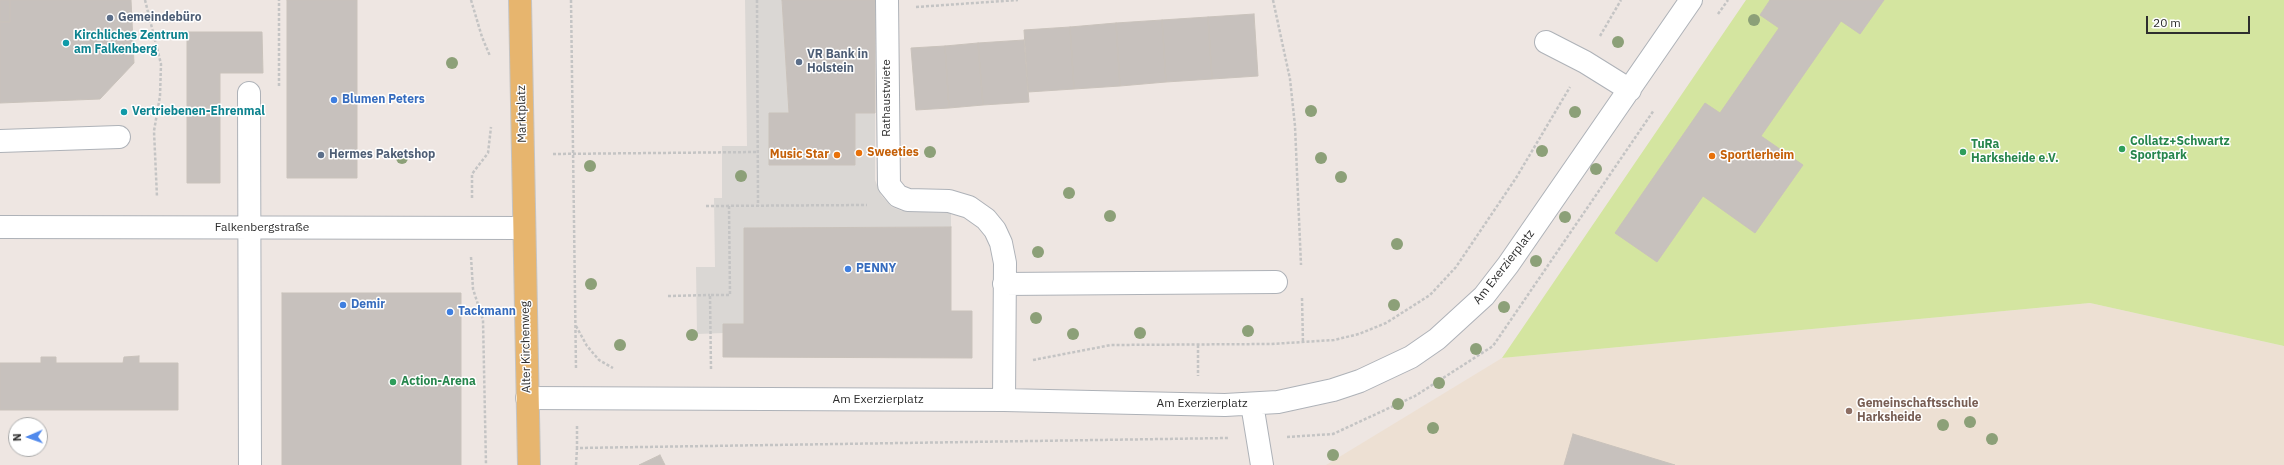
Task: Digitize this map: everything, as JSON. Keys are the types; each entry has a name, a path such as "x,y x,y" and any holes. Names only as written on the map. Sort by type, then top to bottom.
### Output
{"main road":[{"name":"Marktplatz","path":"520,0 524,228"},
{"name":"Alter Kirchenweg","path":"524,228 529,465"}],"street":[{"name":"Am Exerzierplatz","path":"527,398 1004,400 1199,405 1252,404 1306,397 1360,381 1411,357 1437,339 1484,296 1504,271 1691,0"},
{"name":"Rathaustwiete","path":"887,5 887,180 895,193 908,200 956,202 981,214 995,230 1001,242 1004,263 1004,284"},
{"path":"1546,42 1585,62 1630,90"},
{"path":"250,93 250,465"},
{"path":"0,141 119,137"},
{"name":"Falkenbergstraße","path":"0,227 524,228"},
{"path":"1004,400 1004,284 1276,282"},
{"path":"1252,404 1262,465"}],"path":[{"path":"144,0 161,64 161,84 154,131 158,228"},
{"path":"470,0 482,37 491,58"},
{"path":"570,0 576,326 576,465"},
{"path":"757,0 758,206"},
{"path":"887,5 1018,0"},
{"path":"1273,0 1285,56 1294,118 1301,266"},
{"path":"1004,366 1111,345 1303,343 1334,340 1359,334 1386,323 1430,295 1456,267 1516,178 1621,0"},
{"path":"472,174 488,153 491,125"},
{"path":"573,154 758,152"},
{"path":"706,206 875,205"},
{"path":"668,296 730,295 729,206"},
{"path":"471,264 473,289 482,320 486,465"},
{"path":"710,296 711,376"},
{"path":"1302,297 1303,343"},
{"path":"576,326 587,346 599,360 617,370"},
{"path":"577,448 1200,439"}],"shaded area":[{"path":"745,0 782,0 789,113 769,113 769,165 854,165 855,113 875,113 875,180 881,195 892,207 902,211 951,213 951,227 744,228 744,324 723,324 724,333 697,334 696,267 715,267 714,198 722,198 722,146 747,146"},
{"name":"Gemeinschaftsschule Harksheide","path":"2090,303 2284,346 2284,465 1326,465 1502,358"}],"green space":[{"name":"TuRa Harksheide e.V.","path":"1746,0 2284,0 2284,346 2090,303 1502,358"}],"building":[{"path":"0,0 10,0 10,22 0,22"},
{"name":"Kirchliches Zentrum am Falkenberg","path":"10,0 131,0 134,63 100,99 0,103 0,22 10,22"},
{"path":"287,0 357,0 357,178 287,178"},
{"path":"782,0 875,0 875,113 855,113 855,165 769,165 769,113 789,113"},
{"path":"1770,0 1884,0 1860,34 1841,21 1761,136 1803,165 1755,233 1703,196 1657,262 1615,233 1705,103 1720,113 1779,28 1760,15"},
{"path":"1254,14 1258,76 1212,79 1208,17"},
{"path":"1208,17 1212,79 1166,82 1162,20"},
{"path":"1162,20 1166,82 1120,86 1116,23"},
{"path":"1116,23 1120,86 1074,89 1070,27"},
{"path":"1070,27 1074,89 1028,92 1024,30"},
{"path":"187,32 262,32 263,73 220,73 220,183 187,183"},
{"path":"1024,40 1029,102 983,105 978,43"},
{"path":"978,43 983,105 949,108 945,46"},
{"path":"945,46 949,108 916,110 911,48"},
{"name":"PENNY","path":"951,227 951,311 972,311 972,358 723,357 723,324 744,324 744,228"},
{"path":"282,293 461,293 461,465 282,465"},
{"path":"139,356 139,363 178,363 178,410 0,410 0,363 41,363 41,357 56,357 56,363 123,363 124,357"},
{"path":"1573,434 1675,465 1564,465"},
{"path":"660,455 665,465 639,465"}],"place":[{"name":"Gemeindebüro","path":"110,18"},
{"name":"Kirchliches Zentrum am Falkenberg","path":"66,43"},
{"name":"VR Bank in Holstein","path":"799,62"},
{"name":"Blumen Peters","path":"334,100"},
{"name":"Vertriebenen-Ehrenmal","path":"124,112"},
{"name":"Collatz+Schwartz Sportpark","path":"2122,149"},
{"name":"TuRa Harksheide e.V.","path":"1963,152"},
{"name":"Sweeties","path":"859,153"},
{"name":"Hermes Paketshop","path":"321,155"},
{"name":"Music Star","path":"837,155"},
{"name":"Sportlerheim","path":"1712,156"},
{"name":"PENNY","path":"848,269"},
{"name":"Demir","path":"343,305"},
{"name":"Tackmann","path":"450,312"},
{"name":"Action-Arena","path":"393,382"},
{"name":"Gemeinschaftsschule Harksheide","path":"1849,411"}]}
